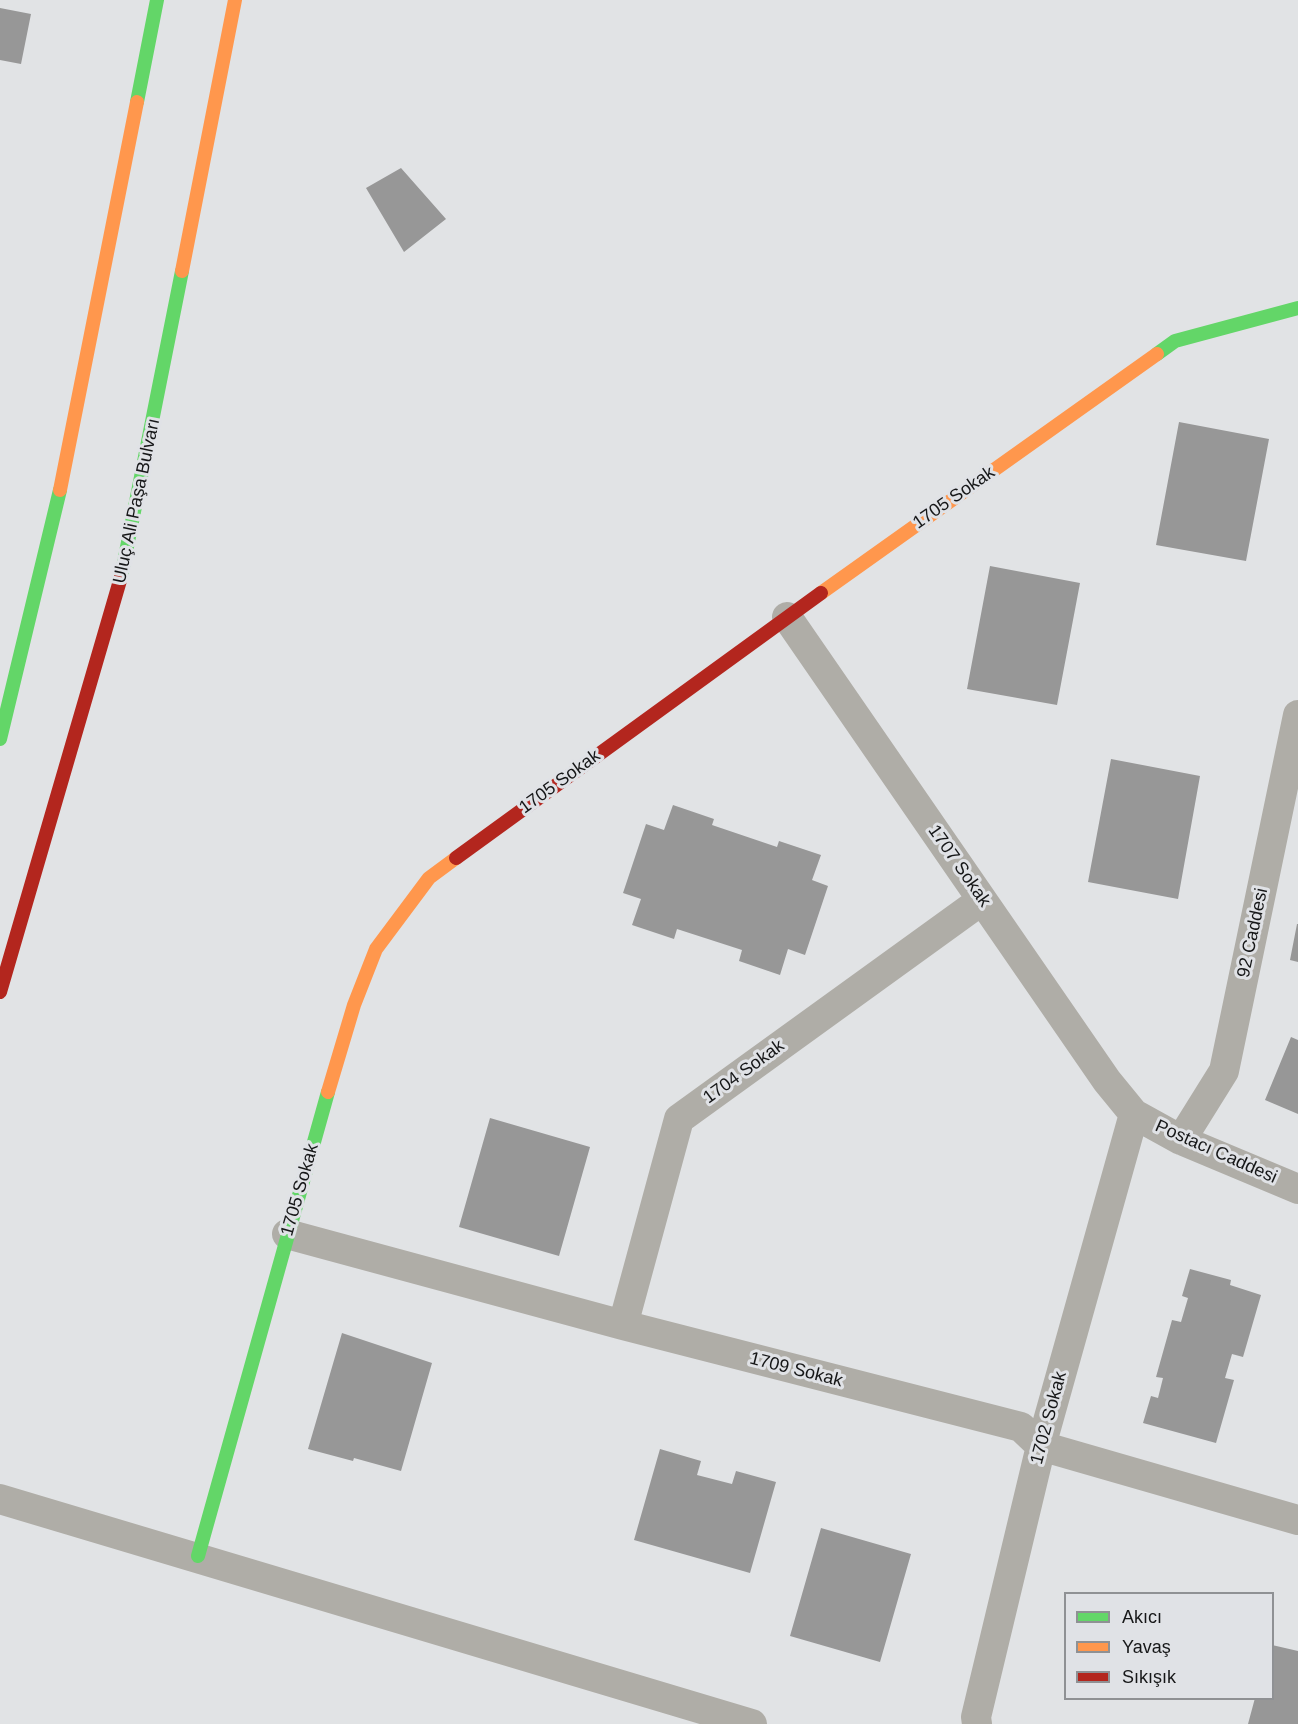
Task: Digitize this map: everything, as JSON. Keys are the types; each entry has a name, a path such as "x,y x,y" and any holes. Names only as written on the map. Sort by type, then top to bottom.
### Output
{"street":[{"path":"0,739 54,522 157,0"},
{"name":"Uluç Ali Paşa Bulvarı","path":"0,992 119,588 235,0"},
{"name":"1705 Sokak","path":"198,1556 286,1234 354,1005 376,949 429,878 787,617 1174,340 1298,308"},
{"name":"1707 Sokak","path":"787,617 1107,1081 1134,1114"},
{"name":"92 Caddesi","path":"1181,1140 1224,1071 1298,715"},
{"name":"1704 Sokak","path":"623,1325 680,1119 982,900"},
{"name":"Postacı Caddesi","path":"1134,1114 1181,1140 1298,1189"},
{"name":"1702 Sokak","path":"977,1724 976,1717 1041,1446 1134,1114"},
{"name":"1709 Sokak","path":"286,1234 623,1325 1021,1427 1041,1446 1298,1520"},
{"path":"0,1500 198,1556 752,1724"}],"building":[{"path":"0,8 31,14 21,64 0,60"},
{"path":"401,168 446,219 404,252 366,188"},
{"path":"1179,422 1269,439 1246,561 1156,545"},
{"path":"990,566 1080,583 1057,705 967,689"},
{"path":"1111,759 1200,776 1178,899 1088,882"},
{"path":"673,805 714,819 712,825 777,847 779,841 821,855 812,880 828,886 805,955 788,949 780,975 739,961 742,950 677,929 674,939 632,925 641,899 623,893 646,824 664,830"},
{"path":"1298,924 1298,962 1290,960"},
{"path":"1291,1037 1298,1040 1298,1114 1265,1100"},
{"path":"490,1118 590,1147 559,1256 459,1227"},
{"path":"1190,1269 1231,1280 1230,1285 1261,1295 1243,1357 1232,1354 1225,1378 1234,1380 1216,1443 1143,1423 1151,1396 1158,1398 1163,1378 1156,1377 1172,1320 1181,1322 1188,1298 1182,1296"},
{"path":"342,1333 432,1363 401,1471 354,1458 353,1461 308,1449"},
{"path":"660,1449 701,1461 697,1475 732,1484 736,1471 776,1482 750,1573 634,1540"},
{"path":"821,1528 911,1554 880,1662 790,1636"},
{"path":"1274,1645 1298,1651 1298,1724 1248,1724 1254,1700 1274,1700"}],"traffic: fast":[{"path":"137,102 157,0"},
{"path":"121,577 182,271"},
{"path":"1157,354 1175,341 1298,308"},
{"path":"0,739 60,490"},
{"path":"198,1556 328,1092"}],"traffic: slow":[{"path":"182,271 235,0"},
{"path":"60,490 137,102"},
{"path":"821,593 1157,354"},
{"path":"328,1092 354,1005 376,949 429,878 456,858"}],"traffic: jam":[{"path":"0,992 121,577"},
{"path":"456,858 821,593"}]}
